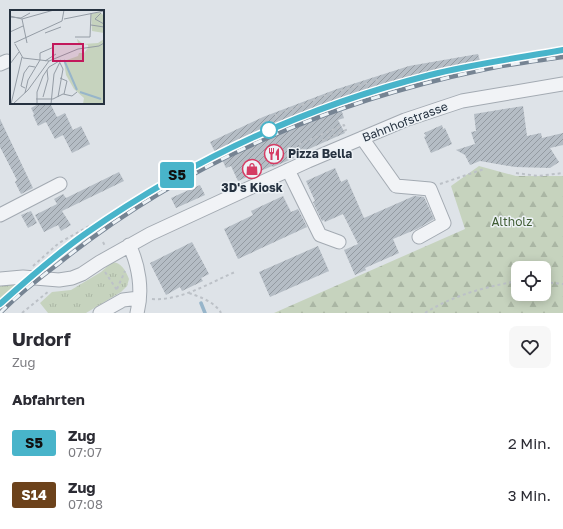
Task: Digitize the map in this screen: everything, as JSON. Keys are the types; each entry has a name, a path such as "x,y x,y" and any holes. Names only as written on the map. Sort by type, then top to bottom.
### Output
{"street":[{"name":"Bahnhofstrasse","path":"129,245 326,152 412,118 462,100 563,84"},
{"path":"362,138 396,186 430,189 444,223 419,237"},
{"path":"288,170 320,235 339,242"},
{"path":"0,215 60,184"},
{"path":"0,279 23,277 60,280 72,278 82,274 129,245 139,278 138,313"},
{"path":"100,313 123,300 139,298"}],"path":[{"path":"279,123 276,115 330,94 377,80 380,87"},
{"path":"300,144 344,125 346,130 317,143"},
{"path":"429,189 444,182 484,169"},
{"path":"516,173 538,176 563,173"},
{"path":"23,277 59,243 91,225"},
{"path":"104,268 118,293"},
{"path":"117,290 126,269"},
{"path":"139,298 155,299 188,293 235,272"},
{"path":"22,313 60,280"},
{"path":"425,313 436,306 464,294 511,283"},
{"path":"551,283 563,284"},
{"path":"188,293 205,299 221,313"}],"green space":[{"name":"Altholz","path":"479,166 516,176 563,176 563,313 274,313 465,229 451,186"},
{"path":"112,262 121,265 125,270 129,279 127,286 121,292 86,313 48,313 40,303 52,292 71,290 101,272"},
{"path":"0,284 19,284 0,300"}],"building":[{"path":"478,54 480,61 421,75 338,100 344,118 338,120 345,133 293,156 294,158 238,181 231,166 226,168 218,151 215,152 210,142 263,117 337,89 409,66"},
{"path":"38,104 50,104 57,117 65,113 73,130 81,126 90,144 72,153 63,135 55,139 46,122 38,126 31,108"},
{"path":"523,106 527,136 541,133 542,138 563,133 563,145 550,148 559,162 550,168 515,167 480,161 470,165 465,155 456,150 475,144 471,132 476,131 474,114"},
{"path":"0,119 33,188 21,194 15,182 17,180 0,147"},
{"path":"442,125 443,129 445,128 452,144 431,153 424,137 426,136 424,133"},
{"path":"335,168 341,182 347,179 364,218 414,196 424,197 434,219 417,229 393,239 399,253 365,268 366,270 355,275 344,250 358,244 343,214 325,222 324,220 322,221 313,202 315,201 306,181"},
{"path":"119,172 124,181 62,211 71,225 61,231 58,225 44,232 35,215 57,204 54,199 63,194 66,198"},
{"path":"200,185 205,195 176,208 171,198"},
{"path":"283,196 291,212 298,209 307,227 238,259 224,229 253,215 251,211"},
{"path":"31,211 37,223 28,228 21,215"},
{"path":"192,242 209,274 201,278 203,281 182,291 180,287 166,295 150,263"},
{"path":"318,246 329,271 270,297 259,272"}],"waterway":[{"path":"201,303 205,313"}],"railway":[{"path":"494,62 563,50"},
{"path":"0,313 36,281 105,229 154,196 258,142 313,119 368,100 425,83 512,64 563,57"},
{"path":"0,304 51,260 129,204 222,152 270,129 319,110 421,78 474,65"}],"train":[{"name":"S5","path":"0,304 30,277 84,234 131,203 226,149 276,126 361,94 409,80 481,64 563,50"}],"place":[{"name":"Pizza Bella","path":"274,154"},
{"name":"3D's Kiosk","path":"252,169"}]}
